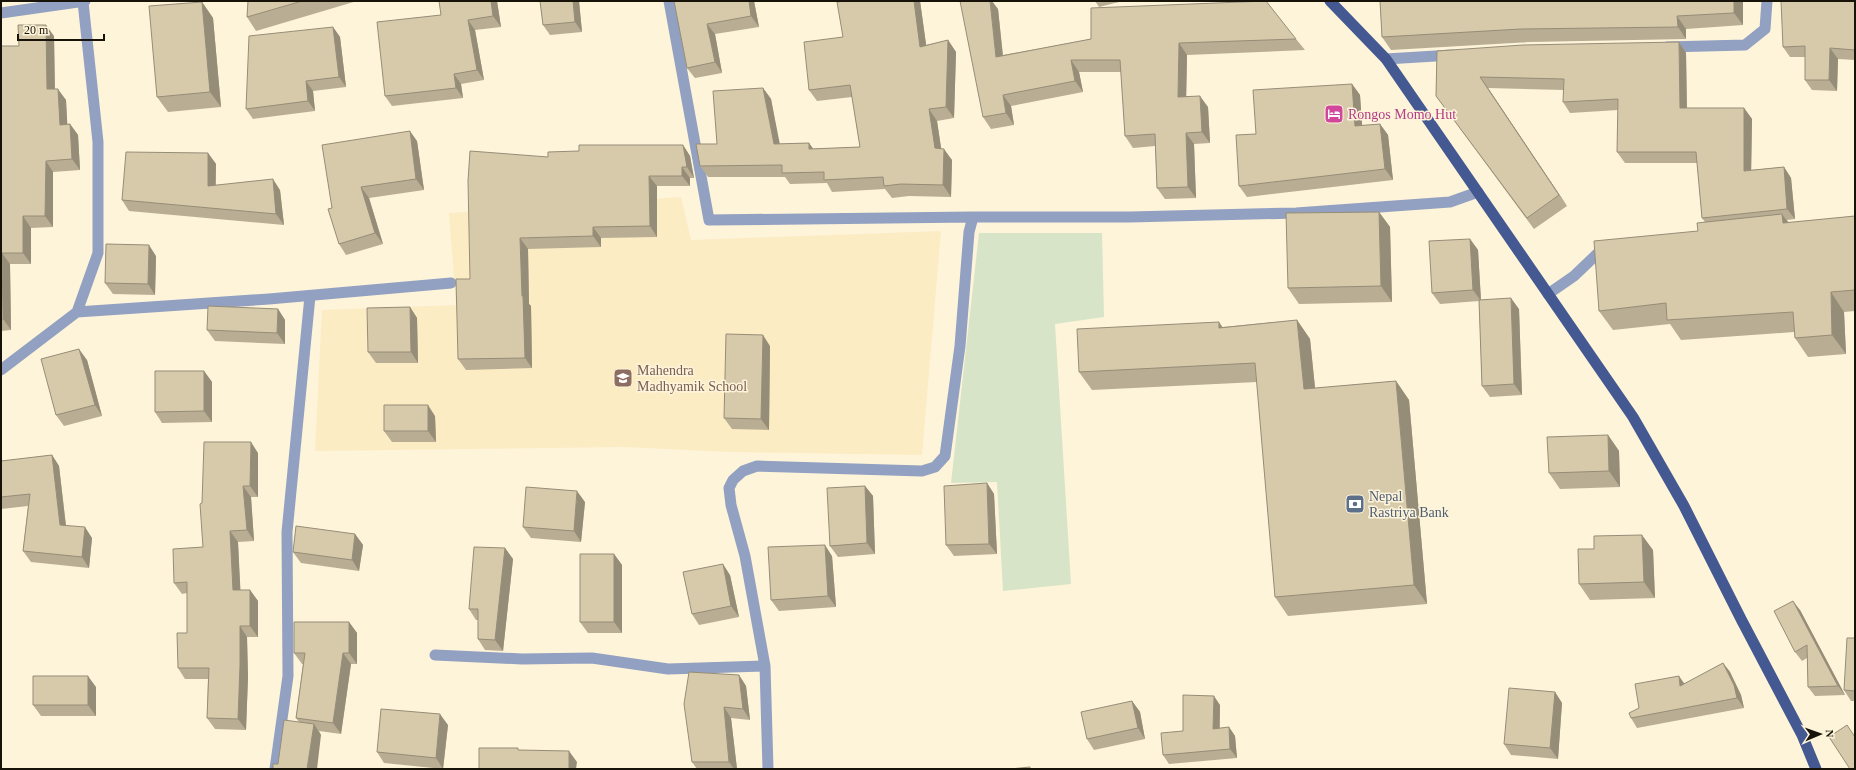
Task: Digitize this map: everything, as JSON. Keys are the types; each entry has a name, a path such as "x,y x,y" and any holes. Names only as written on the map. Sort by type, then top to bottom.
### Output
{"main road":[{"path":"1330,1 1386,59 1633,417 1684,506 1802,735 1816,769"}],"street":[{"path":"669,1 709,220 1130,217 1296,212 1450,202 1478,192"},
{"path":"1653,47 1745,45 1765,29 1767,1"},
{"path":"1,13 84,2 98,142 98,253 77,312 1,370"},
{"path":"1386,59 1465,54"},
{"path":"768,769 765,666 744,556 731,505 729,488 733,480 743,471 757,466 922,471 935,467 945,456 960,346 969,232 973,217"},
{"path":"1548,294 1574,276 1597,254 1620,250"},
{"path":"77,312 310,296 451,283"},
{"path":"275,769 288,676 287,532 310,296"},
{"path":"435,655 522,659 592,658 668,669 765,666"}],"shaded area":[{"name":"Mahendra Madhyamik School","path":"681,197 691,240 941,231 922,455 728,452 625,447 315,451 322,310 456,305 449,213"}],"green space":[{"path":"979,233 1102,233 1104,317 1055,324 1071,584 1003,591 997,482 951,483"}],"building":[{"path":"248,1 302,1 247,17"},
{"path":"439,1 491,1 493,16 468,20 477,70 454,74 456,88 385,96 377,22 441,15"},
{"path":"540,1 573,1 575,22 543,25"},
{"path":"674,1 749,1 751,16 707,24 715,62 687,68"},
{"path":"914,1 920,47 948,40 946,107 929,109 935,148 944,149 943,185 901,184 884,186 883,177 824,180 824,172 782,173 782,165 700,166 696,144 717,144 713,91 763,88 774,144 809,143 809,149 860,147 850,85 809,90 804,42 843,37 837,2"},
{"path":"960,1 990,1 996,57 1091,39 1091,8 1266,1 1296,39 1179,43 1178,97 1200,96 1202,132 1186,133 1188,187 1157,188 1155,134 1125,136 1120,60 1071,60 1075,81 1003,95 1006,113 983,117"},
{"path":"1380,1 1734,1 1734,13 1677,16 1678,27 1521,29 1382,37"},
{"path":"1781,1 1855,1 1855,50 1830,48 1829,80 1805,80 1805,46 1783,47"},
{"path":"202,2 210,92 157,97 149,6"},
{"path":"18,25 46,25 47,89 58,89 60,125 70,124 72,159 46,161 45,216 23,216 23,253 2,253 3,319 1,319 1,46 19,46"},
{"path":"333,27 339,77 306,81 308,101 246,109 249,36"},
{"path":"1679,42 1680,108 1744,108 1744,171 1784,167 1787,209 1702,218 1696,152 1617,152 1618,99 1563,102 1564,79 1480,77 1559,195 1527,218 1436,96 1437,51 1523,45"},
{"path":"1352,84 1355,126 1380,124 1385,169 1239,186 1236,135 1256,134 1253,90"},
{"path":"410,131 416,179 361,187 375,233 339,244 328,209 332,208 322,145"},
{"path":"579,145 683,145 687,167 682,167 682,176 649,176 650,226 593,227 593,236 520,238 525,358 458,359 456,279 470,279 468,181 470,151 548,157 548,152 579,151"},
{"path":"126,152 208,153 208,186 273,179 276,214 122,200"},
{"path":"1379,212 1381,286 1288,288 1286,213"},
{"path":"1782,214 1783,223 1855,216 1855,290 1831,292 1832,335 1795,338 1793,312 1667,320 1666,303 1599,311 1594,241 1698,231 1697,223"},
{"path":"1470,239 1473,290 1432,293 1429,241"},
{"path":"106,244 149,245 148,284 105,283"},
{"path":"1511,298 1514,384 1482,386 1479,300"},
{"path":"208,306 278,309 277,333 207,330"},
{"path":"410,307 411,352 368,352 367,308"},
{"path":"1297,320 1304,389 1396,381 1414,585 1275,597 1255,363 1079,372 1077,329 1219,322 1219,328"},
{"path":"726,334 763,335 761,419 724,418"},
{"path":"79,349 95,405 56,415 41,359"},
{"path":"155,371 204,371 204,411 155,412"},
{"path":"384,405 428,405 428,431 384,431"},
{"path":"1608,435 1609,471 1549,473 1547,437"},
{"path":"204,442 251,442 250,486 243,486 247,530 230,531 233,590 250,590 250,626 240,626 238,719 207,718 209,668 178,668 177,633 187,633 187,582 174,583 173,549 203,547 200,504 202,503"},
{"path":"52,455 60,525 85,527 82,557 23,551 30,494 1,497 1,461"},
{"path":"987,483 989,544 946,545 944,486"},
{"path":"865,486 867,543 830,546 827,488"},
{"path":"526,487 577,491 574,531 523,527"},
{"path":"296,526 355,534 352,560 293,552"},
{"path":"1642,535 1644,582 1579,584 1578,549 1594,549 1594,536"},
{"path":"825,545 828,596 771,600 768,547"},
{"path":"474,547 505,548 495,640 478,639 478,609 469,609"},
{"path":"580,554 614,554 614,622 580,622"},
{"path":"723,564 731,606 692,614 683,572"},
{"path":"1793,601 1838,686 1808,687 1807,645 1795,652 1774,611"},
{"path":"294,622 349,622 349,653 343,653 333,723 296,718 305,653 294,653"},
{"path":"1847,638 1855,638 1855,691 1844,690"},
{"path":"1723,663 1734,685 1737,698 1631,718 1629,713 1639,708 1635,684 1679,676 1680,686"},
{"path":"689,672 739,675 743,709 724,707 729,762 692,762 684,704"},
{"path":"33,676 88,676 88,705 33,705"},
{"path":"1509,688 1555,692 1550,748 1504,744"},
{"path":"1183,695 1214,696 1213,729 1229,727 1230,749 1163,755 1161,733 1183,731"},
{"path":"1132,701 1138,728 1087,739 1081,712"},
{"path":"381,709 440,714 436,758 377,752"},
{"path":"284,720 314,724 307,769 273,769 273,764 278,764"},
{"path":"1847,725 1855,737 1855,769 1850,769 1829,737"},
{"path":"479,748 518,748 518,750 569,751 569,769 479,769"},
{"path":"1030,767 1030,769 1010,769"}],"place":[{"name":"Rongos Momo Hut","path":"1334,114"},
{"name":"Mahendra Madhyamik School","path":"623,378"},
{"name":"Nepal Rastriya Bank","path":"1355,504"}]}
